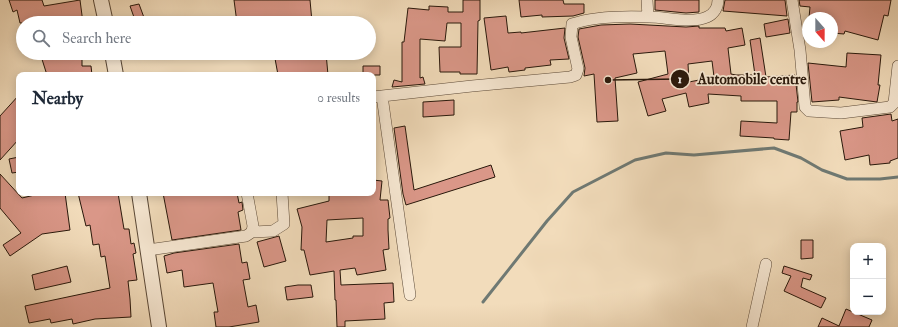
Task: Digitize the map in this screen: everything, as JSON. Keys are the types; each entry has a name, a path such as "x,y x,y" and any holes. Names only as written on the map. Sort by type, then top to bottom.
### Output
{"street":[{"path":"101,0 104,16"},
{"path":"647,0 648,16"},
{"path":"410,295 378,96 570,78 576,75 578,68 571,37 572,24 581,21 603,18 648,16 687,20 706,18 713,15 718,5 718,0"},
{"path":"792,0 800,50 805,106 809,111 841,113 890,107 894,103 898,66"},
{"path":"113,60 115,72"},
{"path":"139,196 159,327"},
{"path":"248,196 253,226 252,232"},
{"path":"148,250 246,236 252,232 273,231 284,224 282,196"},
{"path":"752,327 766,264"}],"building":[{"path":"9,0 42,0 44,6 80,0 82,16 18,16 17,10 13,12"},
{"path":"234,0 310,0 311,16 236,16"},
{"path":"463,0 480,0 477,74 440,72 439,47 461,47 461,23 447,23 445,41 420,39 420,78 423,77 425,84 392,87 394,80 402,82 402,42 404,42 408,8 429,10 429,6 448,7 448,12 463,12"},
{"path":"519,0 563,0 564,4 584,4 584,13 573,16 542,17 542,15 521,17"},
{"path":"655,0 699,0 699,12 686,13 655,10"},
{"path":"725,0 785,0 787,16 723,11"},
{"path":"799,0 891,0 888,16 884,15 878,40 845,31 844,34 838,34 838,12 810,12 810,7 800,6"},
{"path":"139,4 143,16 134,16 130,6"},
{"path":"506,16 508,33 565,28 564,38 569,59 550,60 551,65 525,68 525,70 509,72 508,67 491,70 484,18"},
{"path":"788,19 790,33 766,37 764,24"},
{"path":"630,24 686,27 699,26 699,28 725,28 726,31 742,28 745,45 728,48 731,74 736,75 755,75 750,40 760,38 766,77 795,75 798,102 797,112 791,112 789,140 740,136 741,121 777,123 777,101 741,101 741,96 708,94 709,103 689,107 686,93 662,99 666,111 648,116 638,82 668,74 665,51 633,54 637,73 615,78 618,121 597,122 594,74 584,76 585,68 578,37 579,29 601,25","holes":["712,61 714,77 689,82 688,64"]},
{"path":"847,53 881,55 878,85 880,85 877,102 839,97 839,100 812,102 808,63 846,67"},
{"path":"42,60 82,60 82,66 91,66 92,72 46,72"},
{"path":"275,60 327,60 328,72 277,72"},
{"path":"363,66 380,66 380,75 376,75 376,72 363,72"},
{"path":"16,98 16,142 0,160 0,116"},
{"path":"454,100 454,115 423,117 423,102"},
{"path":"891,114 892,121 898,119 898,158 890,161 890,163 870,165 869,155 845,160 840,131 863,127 862,118"},
{"path":"405,126 414,190 491,165 495,177 406,205 403,194 394,128"},
{"path":"16,158 16,172 12,173 9,159"},
{"path":"0,174 16,191 16,196 20,196 22,198 30,196 65,196 70,230 42,234 10,256 3,245 21,233 0,208"},
{"path":"376,180 382,181 380,200 388,200 390,218 388,219 389,249 383,250 386,270 357,275 355,268 340,270 341,285 393,283 394,302 384,303 385,319 345,321 345,327 337,327 334,271 310,275 304,250 301,250 302,227 297,209 329,201 329,196 376,196","holes":["363,218 363,236 353,236 353,238 326,242 327,220"]},
{"path":"79,196 118,196 124,229 129,229 131,244 134,243 136,253 133,254 137,280 128,281 131,317 95,319 73,324 72,319 51,323 50,319 29,323 25,306 110,288 105,256 101,257 99,244 93,245 90,225 86,226"},
{"path":"164,196 238,196 239,203 242,202 243,210 238,212 241,230 172,240"},
{"path":"279,236 286,261 264,267 257,242"},
{"path":"801,240 813,240 813,258 801,259"},
{"path":"239,244 242,263 247,262 250,279 243,280 248,307 256,305 259,322 229,327 216,327 214,312 218,312 213,283 184,287 182,270 167,273 164,256 174,253"},
{"path":"67,266 71,282 35,290 32,275"},
{"path":"784,266 812,275 810,280 803,278 801,287 826,298 821,308 784,291 791,276 782,273"},
{"path":"311,285 313,297 287,300 285,287"},
{"path":"846,309 850,311 850,315 860,315 872,320 869,327 818,327 822,318 839,326"}],"waterway":[{"path":"483,302 547,221 573,192 635,160 666,153 694,155 774,148 801,158 822,170 847,179 880,179 898,177"}],"place":[{"name":"Automobile centre","path":"608,80"}]}
